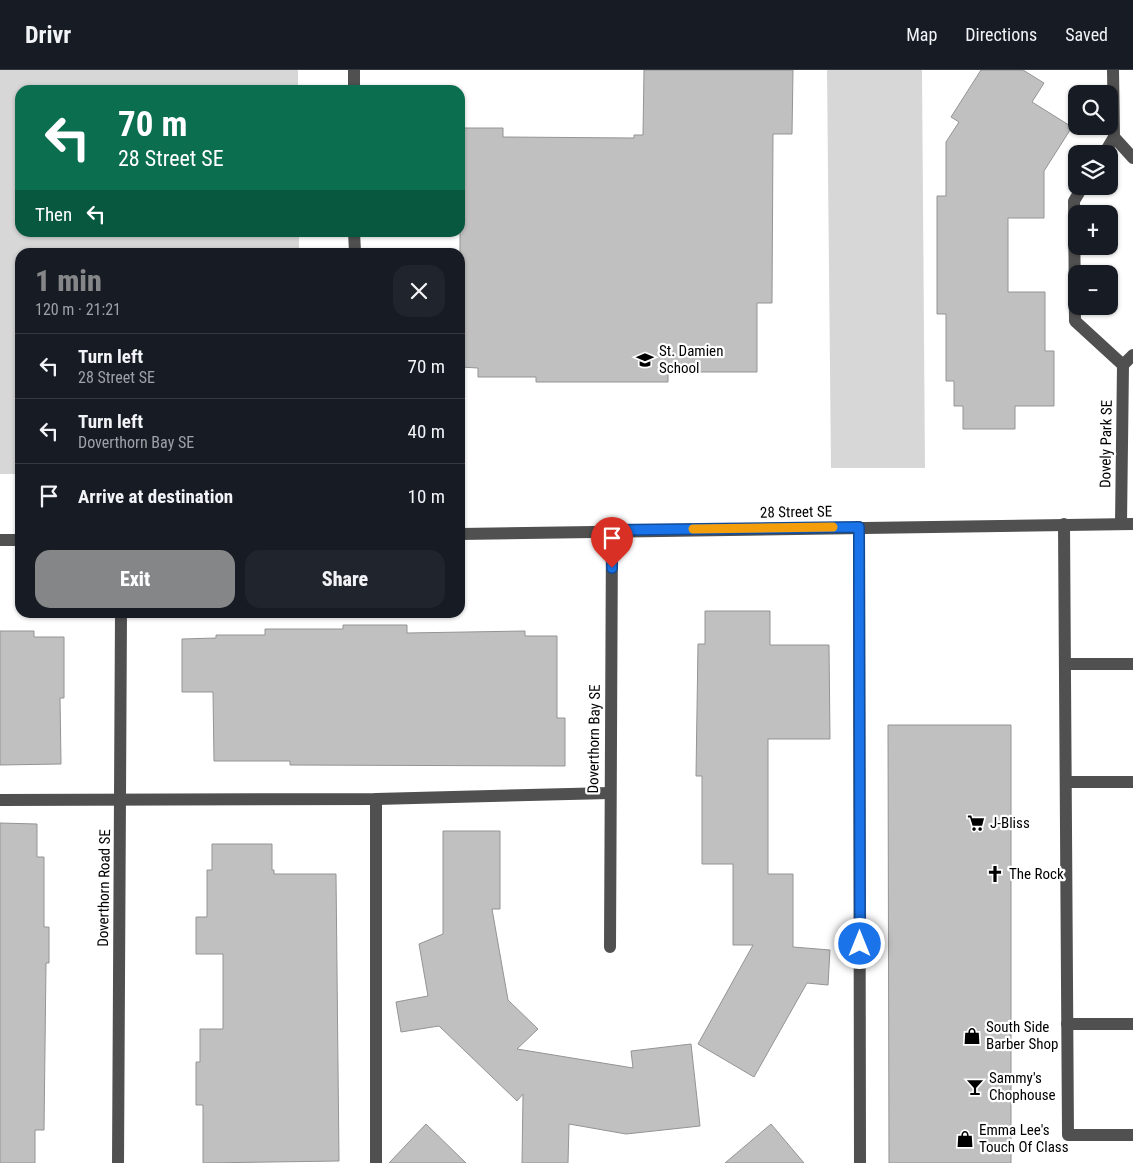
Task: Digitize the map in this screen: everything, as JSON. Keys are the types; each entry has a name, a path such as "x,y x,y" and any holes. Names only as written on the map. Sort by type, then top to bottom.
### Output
{"street":[{"path":"354,70 354,85"},
{"path":"1109,145 1114,137 1113,70"},
{"path":"1114,137 1133,158"},
{"path":"1078,195 1074,201 1075,320 1123,365 1133,355"},
{"name":"Dovely Park SE","path":"1123,365 1127,524"},
{"path":"1064,524 1068,1134 1133,1136"},
{"name":"28 Street SE","path":"465,534 612,530 1127,524"},
{"path":"859,527 860,1163"},
{"name":"Doverthorn Bay SE","path":"610,947 612,530"},
{"path":"0,540 15,540"},
{"name":"Doverthorn Road SE","path":"118,1163 122,799 121,618"},
{"path":"1065,664 1133,664"},
{"path":"1066,782 1133,782"},
{"path":"0,800 376,799 610,793"},
{"path":"376,799 376,1163"},
{"path":"1067,1024 1133,1024"}],"shaded area":[{"path":"0,70 298,70 298,85 15,85 15,237 299,237 299,248 15,248 15,474 0,474"},
{"path":"827,70 922,70 925,468 831,468"}],"building":[{"path":"644,70 793,70 792,134 773,134 772,303 757,303 757,372 668,372 668,382 536,382 536,377 478,377 478,368 465,367 465,248 460,248 460,237 465,237 465,128 503,128 503,137 634,138 634,135 643,135"},
{"path":"981,70 1023,70 1044,83 1032,102 1068,124 1068,133 1044,171 1044,218 1008,218 1008,292 1045,292 1045,351 1054,351 1054,406 1015,406 1015,429 963,429 963,406 954,406 954,381 946,381 946,314 937,314 937,196 946,196 946,142 959,122 951,117"},
{"path":"705,611 770,611 770,645 829,645 830,739 768,739 768,874 793,874 793,947 830,950 828,985 807,983 754,1077 698,1044 753,945 733,945 733,864 702,864 702,776 696,776 698,644 705,644"},
{"path":"343,625 407,625 407,633 525,631 525,636 557,636 557,718 565,718 565,766 290,765 290,761 214,761 213,692 182,692 182,639 216,638 216,635 265,635 265,629 343,629"},
{"path":"0,631 34,631 34,637 64,637 64,698 60,698 61,764 0,765"},
{"path":"888,725 1011,725 1011,1163 889,1163"},
{"path":"0,823 37,824 37,857 44,857 44,927 49,927 49,963 46,963 44,1130 35,1130 35,1163 0,1163"},
{"path":"443,831 500,831 500,909 492,909 508,1000 538,1029 517,1049 633,1068 631,1051 691,1044 700,1126 626,1134 569,1124 568,1163 522,1163 523,1094 517,1101 439,1026 401,1032 396,1002 428,996 419,944 443,934"},
{"path":"212,844 272,844 272,870 274,870 274,874 336,874 339,1161 203,1163 203,1105 196,1105 196,1062 200,1062 200,1029 223,1029 223,954 196,954 196,917 207,917 207,870 212,870"},
{"path":"426,1124 466,1163 389,1163"},
{"path":"771,1124 804,1163 725,1163"}],"slow traffic":[{"path":"693,529 833,527"}],"place":[{"name":"St. Damien School","path":"645,360"},
{"name":"J-Bliss","path":"976,823"},
{"name":"The Rock","path":"995,874"},
{"name":"South Side Barber Shop","path":"972,1036"},
{"name":"Sammy's Chophouse","path":"975,1087"},
{"name":"Emma Lee's Touch Of Class","path":"965,1139"}],"route":[{"path":"612,568 612,530 859,527 860,944"}]}
